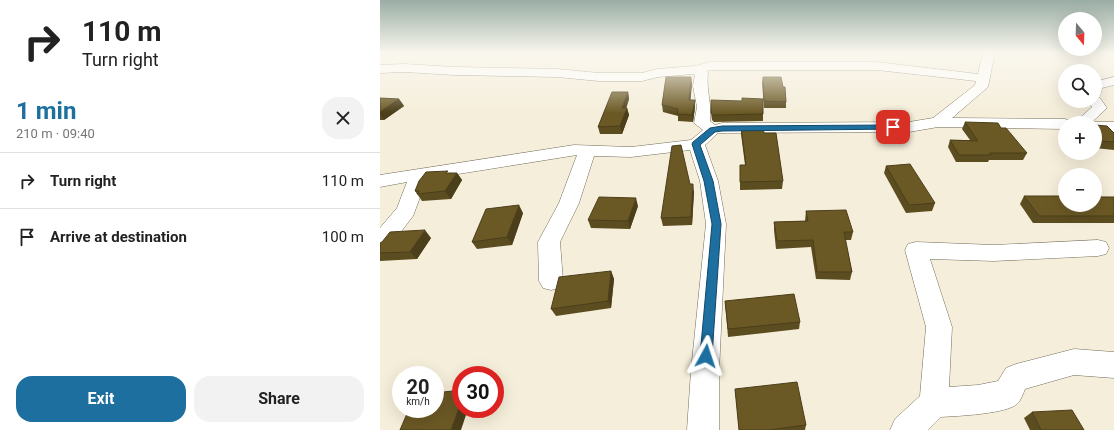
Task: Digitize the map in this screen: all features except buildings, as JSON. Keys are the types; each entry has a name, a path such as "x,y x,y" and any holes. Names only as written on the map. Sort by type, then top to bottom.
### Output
{"street":[{"path":"558,73 599,77 642,77 657,73"},
{"path":"702,73 700,86 704,107 702,123 708,181 716,224 705,371 703,430"},
{"path":"939,73 982,78"},
{"path":"938,122 980,87 983,73"},
{"path":"1102,84 1114,81"},
{"path":"1090,116 1100,108"},
{"path":"380,181 574,150 631,152 704,137 722,128 909,127 938,122 1058,124"},
{"path":"1102,126 1114,127"},
{"path":"552,282 549,242 569,203 587,151"},
{"path":"380,243 406,211 419,175"},
{"path":"906,430 934,402 939,327 916,250 994,252 1098,248"},
{"path":"934,402 978,400 1006,394 1016,378 1074,362 1114,365"}],"route":[{"path":"706,356 716,224 708,181 696,144 699,140 713,130 722,128 893,127"}]}
